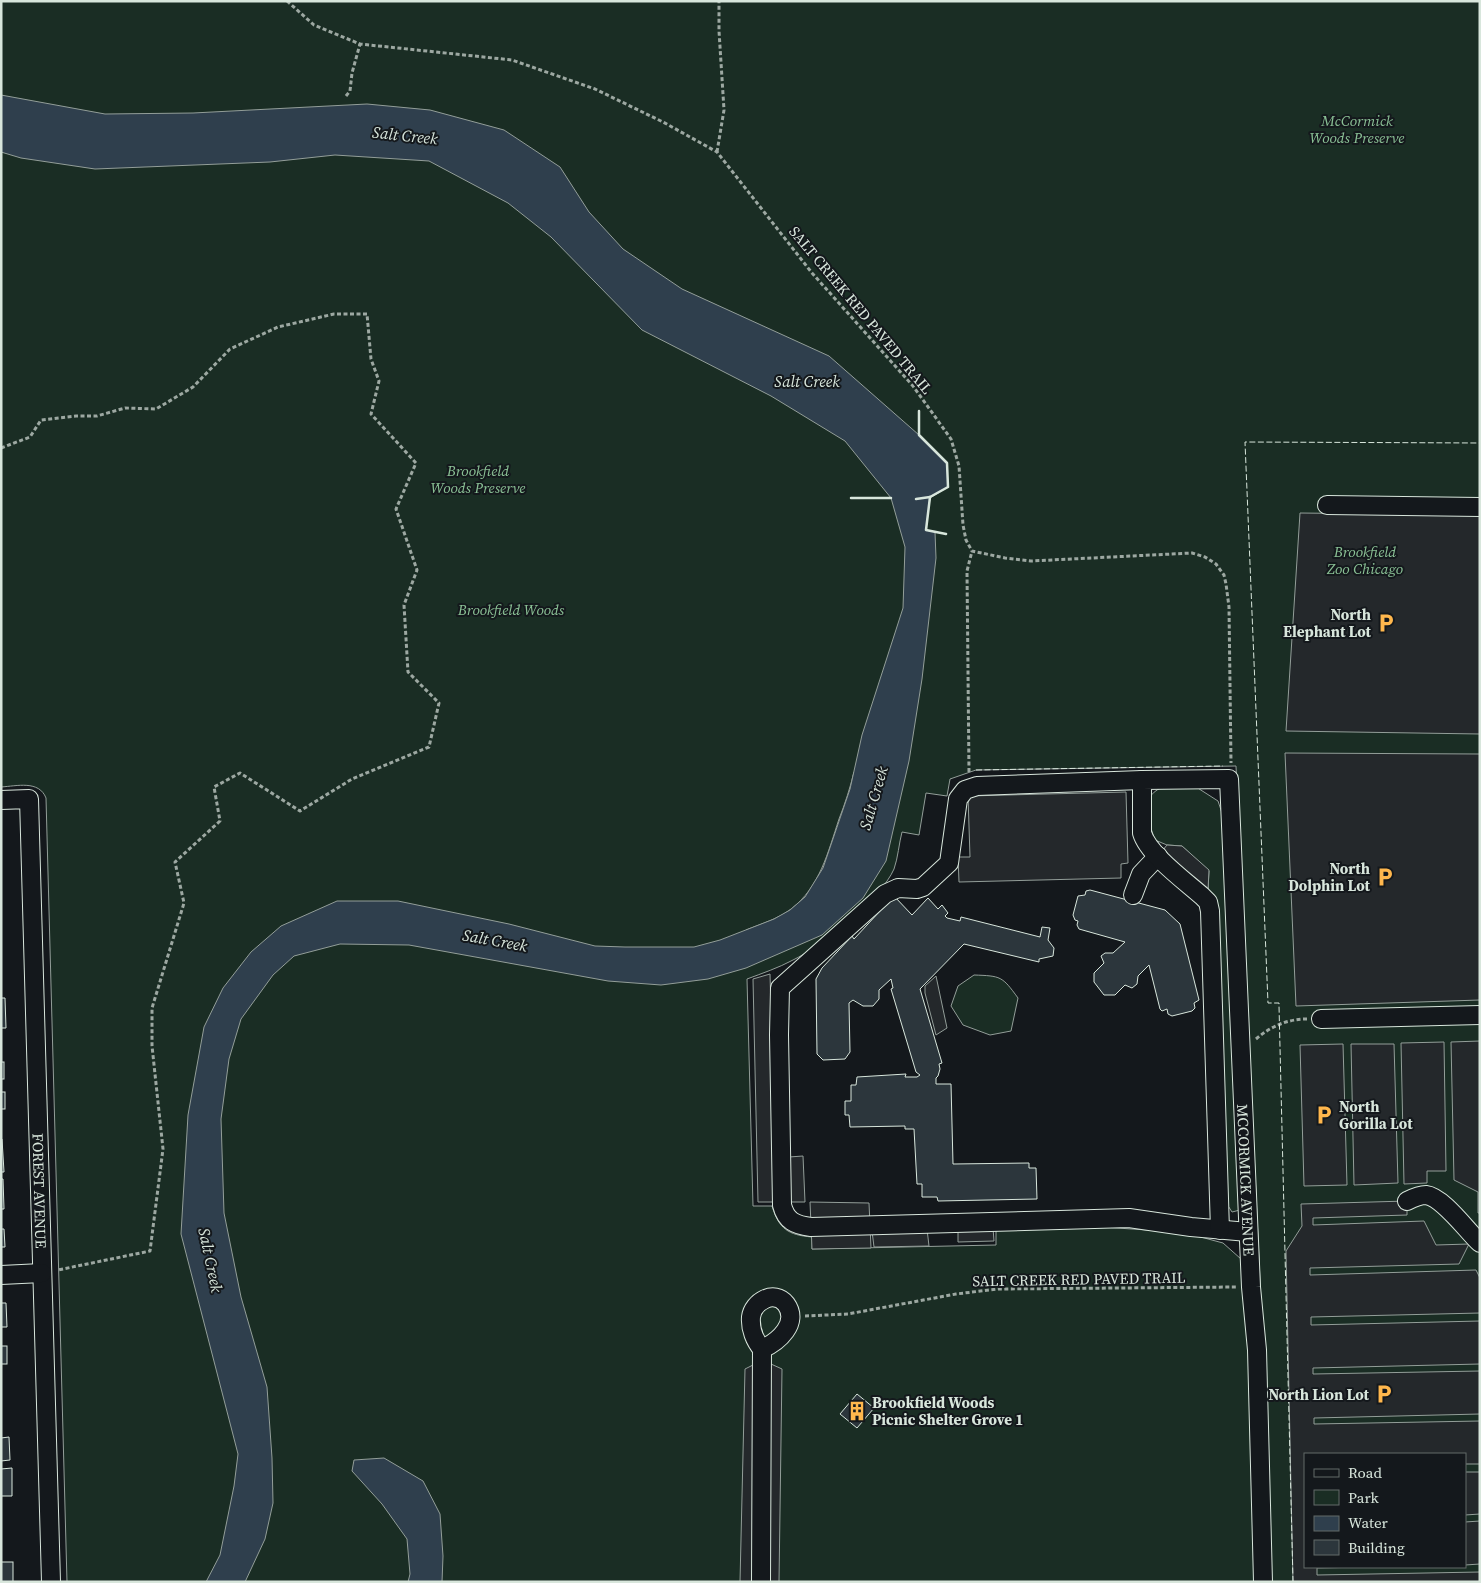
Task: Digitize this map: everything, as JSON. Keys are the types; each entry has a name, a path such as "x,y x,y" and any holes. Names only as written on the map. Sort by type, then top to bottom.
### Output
{"street":[{"path":"1327,505 1480,507"},
{"path":"1229,779 1142,780 970,788 960,794 949,863 923,887 917,889 898,888 885,894 780,988 782,1205 786,1216 795,1224 811,1227 1129,1218 1191,1227 1248,1232"},
{"name":"MCCORMICK AVENUE","path":"1229,779 1248,1232 1257,1350 1263,1582"},
{"path":"1142,780 1142,833 1144,841 1149,848 1208,902 1210,911 1220,1230"},
{"name":"FOREST AVENUE","path":"1,800 29,799 51,1582"},
{"path":"1132,895 1141,874 1158,856"},
{"path":"1321,1019 1480,1016"},
{"path":"1407,1200 1427,1195 1440,1202 1480,1243"},
{"path":"1,1275 42,1273"},
{"path":"761,1582 762,1350 751,1323 753,1309 757,1303 768,1298 781,1300 786,1304 790,1317 788,1326 784,1334 762,1350"}],"path":[{"name":"SALT CREEK RED PAVED TRAIL","path":"287,1 314,25 360,44 512,60 595,89 663,122 717,152 812,273 913,386 951,439 959,466 963,524 966,540 972,551"},
{"path":"717,152 724,110 719,1"},
{"path":"346,96 350,91 352,73 360,44"},
{"path":"1,448 30,437 41,420 97,416 125,408 156,409 193,387 230,349 278,327 334,314 367,314 371,359 380,381 371,414 416,463 396,509 418,570 404,605 408,672 439,703 429,747 352,779 300,811 240,773 214,787 220,821 175,862 184,903 152,1008 152,1046 163,1149 150,1251 42,1273"},
{"path":"970,788 966,571 972,551 1031,561 1192,554 1205,557 1216,564 1224,575 1228,607 1231,772 1229,779"},
{"path":"1241,1052 1266,1030 1280,1024 1296,1019 1321,1019"},
{"name":"SALT CREEK RED PAVED TRAIL","path":"790,1317 848,1314 956,1294 998,1289 1251,1287"}],"green space":[{"name":"Brookfield Woods Preserve","path":"1,1 1480,1 1480,1582 1270,1582 1261,1302 1236,766 976,770 950,779 947,796 926,793 919,835 902,832 894,869 877,894 864,907 834,933 805,953 782,966 747,979 753,1206 772,1206 781,1225 786,1229 797,1235 812,1237 812,1249 996,1245 996,1230 1102,1227 1162,1231 1197,1236 1223,1243 1241,1259 1249,1346 1255,1582 67,1582 46,798 43,792 33,786 1,787","holes":["854,772 822,935 746,930 786,913 801,900 816,880 827,856"]},
{"path":"1193,785 1218,801 1225,822 1240,1210 1232,1212 1225,1201 1208,890 1209,871 1182,846 1167,845 1155,840 1148,818 1148,804 1154,792 1164,787"},
{"path":"974,975 996,977 1004,981 1018,998 1011,1031 990,1035 963,1025 951,1006 958,986"}],"shaded area":[{"name":"North Elephant Lot","path":"1300,513 1480,515 1480,734 1286,731"},
{"name":"North Dolphin Lot","path":"1285,753 1480,754 1480,1000 1296,1006"},
{"path":"1126,792 1128,863 1121,864 1121,878 959,882 958,857 970,857 968,796"},
{"path":"1167,845 1182,846 1209,870 1208,890 1158,856"},
{"path":"770,974 775,1158 803,1156 805,1202 758,1202 753,979"},
{"path":"936,976 947,1028 936,1035 925,993 925,986"},
{"name":"North Gorilla Lot","path":"1480,1041 1480,1213 1478,1213 1478,1192 1454,1180 1451,1042"},
{"name":"North Gorilla Lot","path":"1444,1042 1446,1171 1427,1171 1427,1183 1404,1184 1401,1043"},
{"name":"North Gorilla Lot","path":"1343,1044 1347,1185 1304,1186 1300,1045"},
{"name":"North Gorilla Lot","path":"1351,1044 1394,1044 1398,1183 1354,1185"},
{"name":"North Lion Lot","path":"1407,1201 1407,1215 1313,1218 1313,1225 1424,1221 1436,1245 1469,1244 1459,1264 1310,1268 1310,1275 1476,1270 1480,1278 1480,1313 1311,1317 1311,1325 1480,1321 1480,1364 1313,1368 1313,1374 1480,1371 1480,1414 1314,1418 1314,1424 1480,1421 1480,1464 1466,1464 1466,1453 1304,1453 1304,1568 1317,1568 1317,1575 1480,1572 1480,1582 1293,1582 1286,1251 1302,1226 1301,1204"},
{"path":"810,1202 869,1203 871,1248 812,1249"},
{"path":"993,1228 994,1241 958,1242 958,1229"},
{"path":"927,1229 929,1246 874,1247 872,1231"},
{"path":"755,1364 771,1364 782,1369 779,1582 740,1582 745,1369"},
{"path":"1466,1472 1480,1472 1480,1514 1466,1515"},
{"path":"1480,1521 1480,1564 1466,1565 1466,1522"}],"water":[{"name":"Salt Creek","path":"1,95 105,114 193,113 367,104 430,110 504,130 560,167 589,212 623,249 682,289 829,356 919,435 947,463 948,487 930,498 926,530 935,532 936,558 922,679 909,761 886,861 863,898 822,935 746,968 708,979 661,985 608,981 409,945 340,944 294,956 273,975 241,1019 229,1059 221,1119 224,1213 241,1297 267,1387 273,1503 265,1539 245,1582 206,1582 220,1555 234,1486 238,1454 181,1234 188,1115 204,1027 223,988 251,952 281,926 337,901 398,901 509,924 595,946 625,947 694,947 720,940 774,919 790,910 805,897 823,868 850,789 862,735 903,608 905,547 891,498 845,441 771,396 642,330 551,237 508,203 429,161 335,155 270,162 95,169 21,158 1,152"},
{"path":"384,1458 423,1481 440,1514 443,1556 442,1582 408,1582 410,1574 407,1539 382,1504 352,1471 354,1460"}],"building":[{"path":"1090,890 1165,910 1180,924 1199,1000 1194,1003 1195,1008 1192,1011 1172,1016 1168,1014 1167,1009 1162,1011 1160,1009 1149,965 1138,976 1137,984 1132,988 1125,985 1115,995 1104,995 1094,982 1094,973 1104,963 1101,956 1105,953 1113,953 1125,942 1079,929 1078,921 1075,920 1073,915 1078,896 1085,895 1086,891"},
{"path":"894,896 912,915 928,898 938,909 942,905 948,913 945,916 947,918 960,921 961,917 1040,937 1042,927 1050,928 1048,940 1054,948 1053,956 1039,959 1039,962 964,944 920,989 942,1063 939,1064 940,1069 936,1078 936,1084 951,1084 953,1164 1029,1163 1029,1168 1036,1168 1037,1199 938,1201 937,1197 922,1197 922,1184 917,1184 914,1129 905,1129 905,1126 850,1127 849,1115 845,1115 845,1101 851,1101 851,1085 856,1085 857,1077 906,1074 905,1077 917,1077 920,1075 916,1072 891,989 893,988 891,979 879,990 879,999 873,1006 863,1006 853,1000 849,1003 850,1052 845,1059 823,1060 817,1054 816,979 822,968 852,936 854,939"},
{"path":"1,998 5,998 6,1028 1,1028"},
{"path":"1,1062 4,1062 4,1079 1,1079"},
{"path":"1,1092 5,1092 5,1109 1,1109"},
{"path":"2,1139 4,1172 1,1172"},
{"path":"1,1179 3,1179 4,1209 1,1209"},
{"path":"1,1229 4,1229 5,1247 1,1247"},
{"path":"1,1303 6,1303 7,1327 1,1327"},
{"path":"1,1346 7,1346 7,1364 1,1364"},
{"name":"Brookfield Woods Picnic Shelter Grove 1","path":"857,1394 874,1408 857,1428 840,1414"},
{"path":"9,1437 10,1460 1,1461 1,1438"},
{"path":"12,1468 12,1496 1,1496 1,1469"},
{"path":"1,1562 13,1562 13,1582 1,1582"}],"fence":[{"path":"1293,1582 1279,1003 1268,1003 1245,442 1480,443"},
{"path":"976,770 1223,766"}],"wall":[{"path":"916,499 930,497 948,487 947,463 919,435 919,411"},
{"path":"930,497 926,530 946,534"},
{"path":"851,498 891,498"}],"place":[{"name":"North Elephant Lot","path":"1386,623"},
{"name":"North Dolphin Lot","path":"1385,877"},
{"name":"North Gorilla Lot","path":"1324,1115"},
{"name":"North Lion Lot","path":"1384,1394"},
{"name":"Brookfield Woods Picnic Shelter Grove 1","path":"857,1411"}],"park label":[{"name":"McCormick Woods Preserve","path":"1357,128"},
{"name":"Brookfield Zoo Chicago","path":"1365,560"},
{"name":"Brookfield Woods","path":"511,609"}]}
